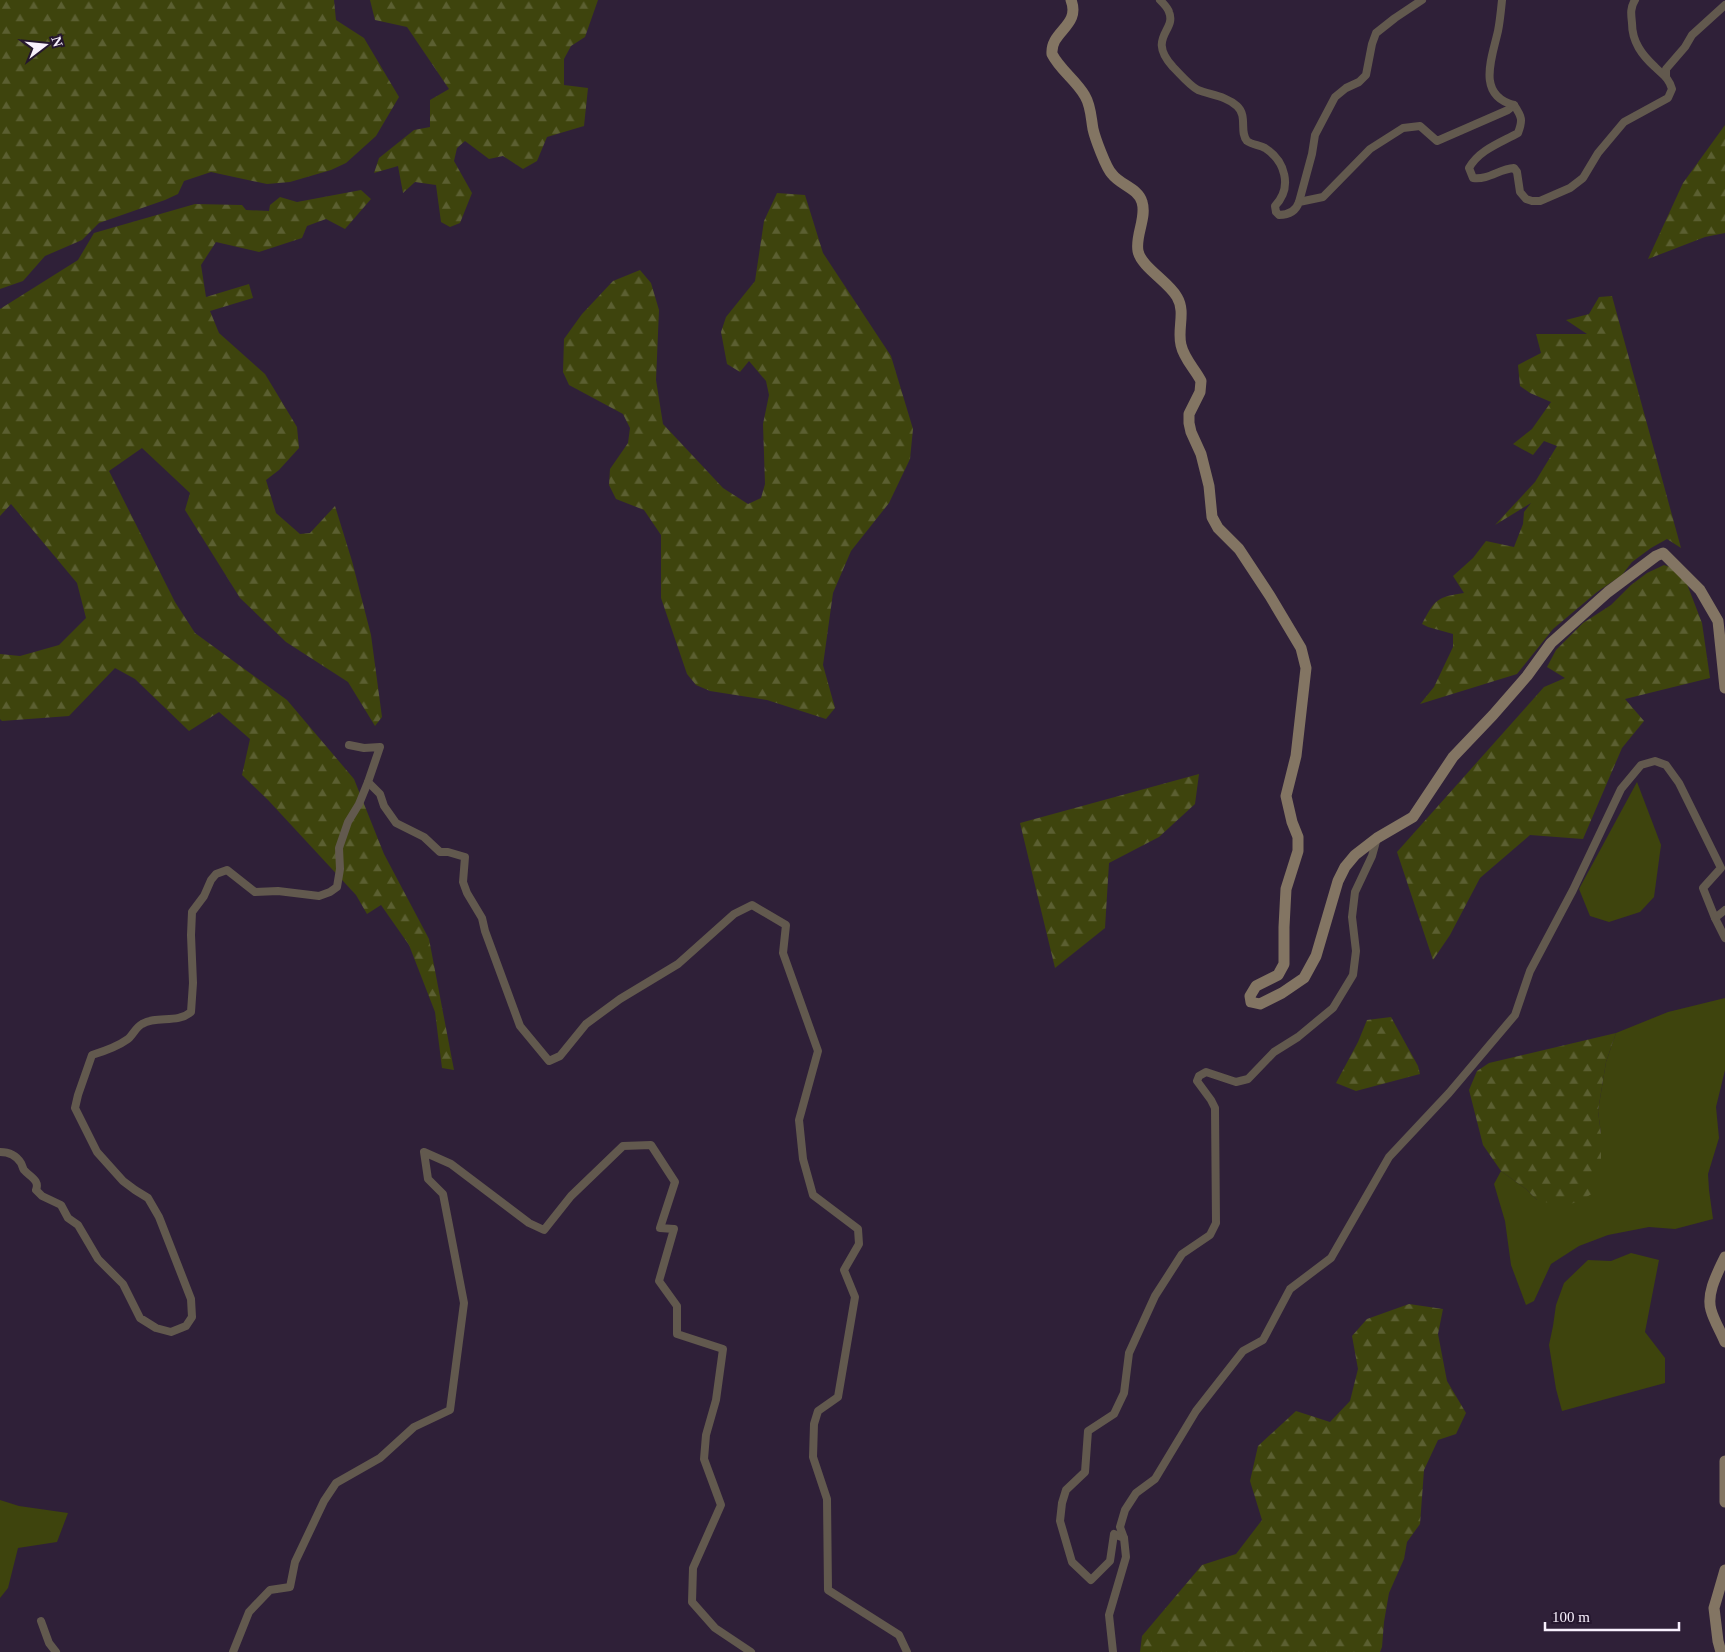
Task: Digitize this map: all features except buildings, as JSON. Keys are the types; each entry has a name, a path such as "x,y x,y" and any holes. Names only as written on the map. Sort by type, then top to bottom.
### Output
{"main road":[{"path":"1071,0 1074,10 1072,18 1054,42 1052,54 1085,95 1094,130 1111,174 1135,191 1143,203 1144,211 1138,245 1140,257 1172,290 1181,305 1180,345 1183,354 1201,381 1200,392 1189,414 1191,432 1201,454 1209,486 1212,517 1218,528 1239,549 1270,596 1301,648 1306,668 1296,756 1286,796 1292,822 1298,837 1298,851 1286,889 1284,964 1278,975 1256,986 1250,996 1251,1002 1260,1004 1282,993 1304,978 1316,956 1338,881 1345,867 1355,855 1377,838 1413,817 1453,757 1504,702 1551,643 1627,576 1646,562 1663,553 1700,590 1718,621 1725,688"},
{"path":"1725,1257 1710,1295 1710,1309 1725,1342"},
{"path":"1725,1461 1725,1502"},
{"path":"1721,1652 1714,1608 1725,1570"}],"street":[{"path":"1160,0 1169,11 1171,20 1162,37 1161,44 1163,53 1172,66 1196,90 1221,96 1235,104 1242,114 1244,133 1247,140 1252,144 1262,146 1280,162 1286,176 1281,200 1275,206 1276,212 1279,215 1286,215 1297,209 1312,154 1315,134 1335,97 1346,88 1359,82 1366,74 1376,33 1422,0"},
{"path":"1502,0 1498,31 1489,68 1490,84 1497,96 1507,103 1514,105 1520,114 1522,122 1518,133 1474,158 1469,168 1473,178 1481,179 1492,176 1501,170 1514,168 1517,172 1520,192 1526,199 1532,201 1540,201 1570,188 1583,178 1598,153 1624,122 1668,98 1672,89 1666,76 1666,69 1692,35 1725,6"},
{"path":"1634,0 1631,6 1632,30 1637,48 1666,76"},
{"path":"1299,202 1323,198 1370,150 1403,128 1420,126 1437,141 1508,110 1514,105"},
{"path":"0,1152 10,1152 20,1161 23,1170 36,1182 36,1190 42,1196 61,1204 68,1218 78,1226 98,1260 122,1284 140,1318 156,1328 171,1332 186,1326 192,1317 191,1299 159,1217 148,1198 123,1181 97,1152 75,1108 80,1088 92,1055 111,1049 130,1038 141,1024 185,1016 190,1012 193,991 192,912 204,896 211,880 216,874 227,870 255,892 278,891 319,896 330,892 337,886 340,869 339,848 348,822 359,804 368,782 380,747 364,748 349,744"},
{"path":"1113,1652 1109,1615 1126,1557 1124,1538 1120,1527 1125,1510 1136,1493 1155,1479 1196,1411 1243,1350 1263,1340 1290,1289 1331,1258 1389,1157 1449,1093 1515,1015 1530,971 1573,890 1621,789 1641,764 1655,761 1666,765 1679,783 1721,868 1703,888 1725,938"},
{"path":"368,782 380,794 384,806 396,823 424,837 440,852 448,852 465,857 463,882 467,893 482,918 485,932 520,1026 549,1061 560,1056 586,1024 620,999 678,964 734,914 752,905 786,926 783,953 818,1051 799,1120 803,1159 813,1195 858,1229 858,1244 844,1270 855,1297 838,1397 818,1411 814,1424 813,1457 827,1499 828,1590 899,1636 907,1652"},
{"path":"1124,1538 1114,1534 1110,1561 1091,1580 1072,1562 1060,1521 1062,1504 1066,1490 1085,1472 1088,1431 1114,1414 1124,1393 1129,1353 1155,1296 1182,1254 1210,1235 1216,1223 1215,1108 1212,1100 1197,1081 1199,1076 1206,1072 1236,1082 1248,1079 1274,1052 1298,1037 1332,1008 1353,976 1356,951 1352,917 1355,892 1372,856 1377,838"},
{"path":"1715,918 1725,910"},
{"path":"233,1652 250,1612 270,1590 290,1586 295,1562 324,1501 336,1483 380,1458 414,1427 450,1410 464,1303 443,1194 428,1179 424,1152 451,1164 529,1223 544,1230 571,1196 623,1146 651,1145 675,1182 660,1228 674,1229 659,1281 677,1306 677,1334 722,1349 716,1400 706,1435 704,1459 721,1505 693,1568 692,1602 715,1628 751,1652"},
{"path":"41,1621 49,1643 56,1652"}],"green space":[{"path":"0,0 334,0 336,20 364,38 399,97 376,136 346,163 331,170 290,182 267,184 211,172 184,181 178,194 99,223 82,240 45,256 23,281 0,289"},
{"path":"370,0 598,0 585,37 571,46 564,59 564,85 588,88 584,126 547,137 537,161 523,169 503,156 489,159 465,141 457,148 454,161 472,193 460,223 450,227 441,222 436,185 415,182 403,193 398,166 374,173 379,158 414,130 430,127 430,100 449,89 407,27 375,20"},
{"path":"1725,125 1725,233 1705,237 1648,259 1683,183"},
{"path":"361,190 371,199 345,229 326,219 307,226 302,238 259,252 216,242 201,265 206,297 249,284 253,298 210,311 219,333 265,374 297,427 299,448 279,470 266,480 276,513 300,534 310,533 335,506 352,561 371,635 382,717 375,726 348,682 286,642 240,598 185,510 190,493 142,448 109,471 175,602 195,633 287,700 354,779 384,854 429,939 454,1070 442,1068 435,1012 409,945 381,905 367,914 356,895 268,800 242,775 250,739 219,712 189,731 135,679 115,668 69,716 2,721 0,719 0,654 20,656 59,645 86,618 77,583 11,504 0,516 0,309 78,260 94,233 195,204 242,205 246,210 269,211 270,205 280,197 297,202"},
{"path":"777,193 805,195 823,253 891,356 913,429 910,459 889,503 851,551 833,593 823,665 835,708 826,719 767,700 710,691 696,685 687,674 661,598 661,535 644,510 616,499 609,485 610,469 628,443 630,428 623,414 569,385 563,372 564,339 582,314 613,281 640,270 651,283 659,310 656,380 663,424 723,488 748,504 761,498 765,484 763,424 769,395 766,381 749,361 740,372 727,364 721,332 726,317 755,281 764,221"},
{"path":"1612,296 1681,548 1667,539 1632,562 1622,575 1597,592 1553,629 1517,674 1420,704 1434,687 1453,647 1453,634 1422,624 1426,616 1434,604 1442,598 1464,593 1453,576 1473,558 1486,541 1514,547 1523,524 1524,512 1531,503 1495,525 1535,482 1557,446 1544,441 1533,455 1513,444 1532,429 1551,402 1530,393 1520,386 1518,365 1541,353 1536,334 1587,334 1566,320 1589,314 1599,297"},
{"path":"1664,565 1682,571 1702,623 1710,678 1625,699 1644,721 1622,748 1583,839 1530,835 1480,878 1450,935 1433,960 1397,852 1544,687 1565,678 1547,667 1556,650 1583,623 1611,605 1631,585 1647,573"},
{"path":"1199,774 1195,804 1159,837 1109,863 1105,928 1055,968 1020,823"},
{"path":"1637,782 1661,845 1654,897 1640,912 1609,922 1590,916 1579,889"},
{"path":"1725,998 1725,1070 1716,1107 1719,1138 1708,1174 1713,1219 1675,1229 1649,1227 1608,1235 1579,1246 1551,1264 1534,1301 1526,1305 1511,1265 1505,1221 1494,1184 1501,1171 1526,1189 1537,1200 1601,1162 1601,1134 1598,1111 1606,1062 1616,1033 1668,1012"},
{"path":"1391,1017 1418,1066 1420,1074 1356,1091 1336,1083 1358,1042 1367,1020"},
{"path":"1616,1033 1606,1062 1598,1111 1601,1134 1601,1162 1595,1192 1578,1202 1561,1206 1537,1200 1526,1189 1501,1171 1483,1145 1469,1090 1477,1071 1489,1063"},
{"path":"1631,1253 1659,1260 1645,1332 1665,1358 1665,1383 1562,1411 1556,1389 1549,1345 1556,1305 1564,1283 1588,1260 1611,1261"},
{"path":"1409,1304 1443,1309 1438,1334 1447,1381 1466,1413 1456,1434 1438,1440 1424,1470 1420,1524 1407,1542 1404,1559 1389,1593 1380,1652 1140,1652 1142,1636 1202,1565 1236,1554 1262,1520 1250,1481 1258,1446 1296,1411 1330,1422 1350,1401 1358,1369 1352,1336 1367,1319"},
{"path":"0,1500 19,1506 68,1513 57,1542 18,1548 8,1588 0,1598"}]}
